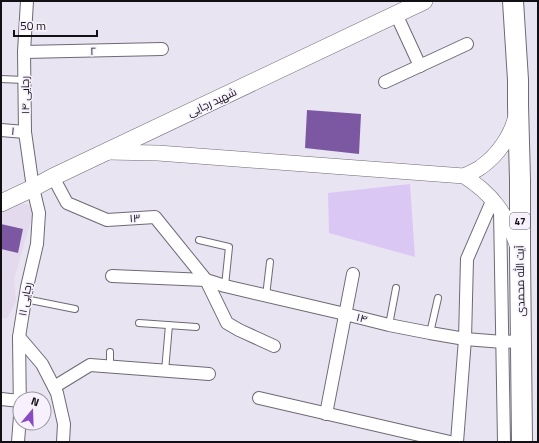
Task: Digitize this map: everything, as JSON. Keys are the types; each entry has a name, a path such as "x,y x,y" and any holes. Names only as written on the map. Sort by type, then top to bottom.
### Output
{"highway":[{"name":"آیت الله محمدی","path":"513,1 518,80 520,253 512,342 522,442"}],"main road":[{"name":"شهید رجایی","path":"1,203 424,1"}],"street":[{"name":"رجایی ۱۴","path":"27,1 24,52 25,132 33,188"},
{"path":"396,14 420,66"},
{"path":"385,82 467,44"},
{"name":"۲","path":"24,52 162,49"},
{"path":"464,176 480,167 495,155 506,140 514,123 518,105"},
{"name":"۱","path":"1,130 25,132"},
{"path":"107,152 158,152 464,176 476,183 496,204 512,231 520,253"},
{"name":"۱۳","path":"53,177 67,203 107,220 155,217 206,280"},
{"name":"رجایی ۱۱","path":"20,391 18,337 22,301 37,244 39,213 33,188"},
{"path":"457,442 465,339 467,259 496,204"},
{"path":"496,204 512,342 504,442"},
{"path":"326,414 353,274"},
{"name":"۱۴","path":"112,276 206,280 266,296 430,334 465,339 512,342"},
{"path":"206,280 227,323 274,346"},
{"path":"18,337 42,364 54,387 64,424 63,442"},
{"path":"54,387 90,365 209,374"},
{"path":"259,398 450,442"},
{"path":"1,399 12,400"},
{"path":"18,442 19,431"}],"lane":[{"path":"1,79 24,80"},
{"path":"199,240 229,247 225,286"},
{"path":"266,296 270,262"},
{"path":"389,325 396,288"},
{"path":"430,334 438,298"},
{"path":"22,301 75,309"},
{"path":"139,323 196,327"},
{"path":"166,371 169,325"},
{"path":"110,352 110,366"}],"shaded area":[{"path":"410,184 415,257 329,233 328,193"},
{"path":"16,204 27,204 34,210 14,279 16,301 7,319 1,318 1,211"}],"building":[{"path":"307,110 361,114 359,154 305,148"},
{"path":"1,224 23,229 18,253 1,249"}]}
